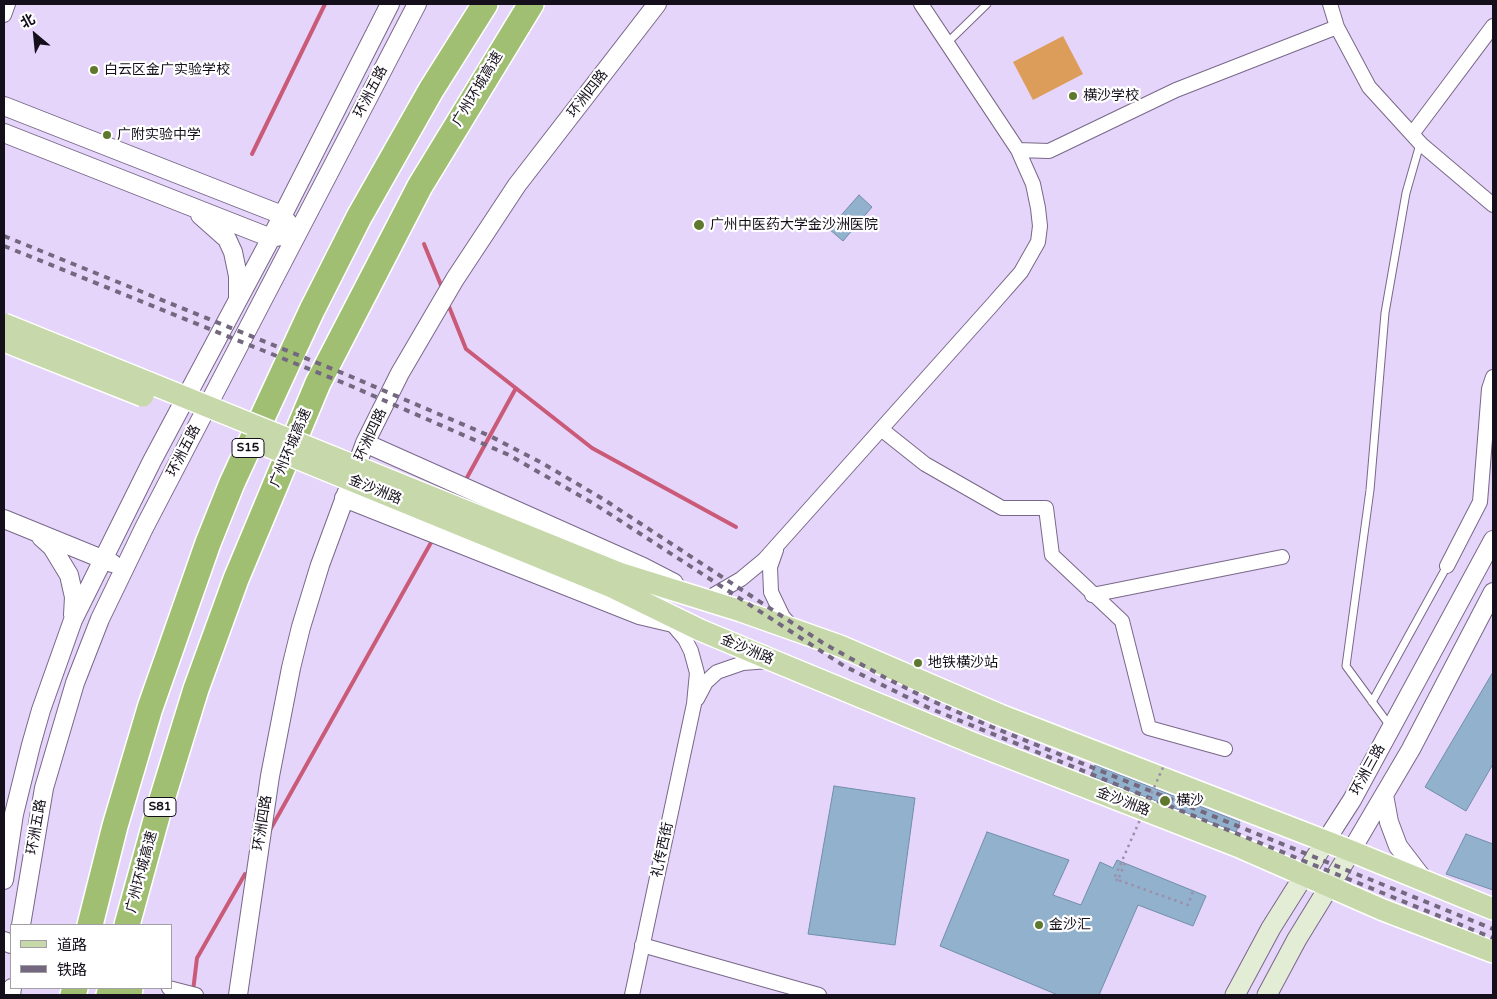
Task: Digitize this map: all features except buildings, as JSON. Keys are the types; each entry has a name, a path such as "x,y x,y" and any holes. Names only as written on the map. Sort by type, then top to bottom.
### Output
{"highway":[{"name":"S15","path":"90,924 115,826 150,708 208,543 232,483 312,310 359,218 431,90 485,4"},
{"name":"广州环城高速","path":"127,924 159,809 196,689 236,579 322,375 393,235 425,178 531,4"},
{"path":"140,924 167,793 196,689"}],"main road":[{"name":"金沙洲路","path":"4,323 615,580 656,607 700,630 1303,874 1383,910 1493,952"},
{"name":"金沙洲路","path":"4,341 615,580 705,600 793,629 875,660 1000,715 1351,851 1493,909"},
{"name":"环洲三路","path":"1235,995 1267,935 1303,874 1325,842"},
{"name":"环洲三路","path":"1268,995 1297,939 1351,851"}],"street":[{"path":"4,15 8,4"},
{"name":"环洲五路","path":"4,874 14,814 31,745 41,710 73,620 102,559 271,238 390,4"},
{"name":"环洲五路","path":"21,924 42,796 53,753 85,655 124,569 417,4"},
{"name":"环洲四路","path":"238,995 258,850 291,668 310,597 365,443 413,352 455,279 517,185 657,4"},
{"path":"365,443 643,567 705,600 752,570 992,306 1031,256 1038,242 1040,226 1033,184 1018,150 921,4"},
{"path":"1330,4 1337,27 1369,87 1416,139 1493,205"},
{"path":"1416,139 1493,26"},
{"path":"1018,150 1049,150 1176,90 1337,27"},
{"path":"4,106 282,216 298,233"},
{"path":"4,133 271,238 298,233"},
{"path":"179,201 187,180"},
{"path":"179,201 216,228 227,239 236,265 237,301"},
{"path":"1447,566 1480,502 1489,389 1493,377"},
{"path":"881,429 925,464 1002,508 1046,508 1052,555 1092,595 1122,621 1148,728 1225,749"},
{"path":"344,498 639,615 700,630"},
{"path":"4,520 124,569"},
{"path":"32,530 52,547 65,565 73,588 73,620"},
{"path":"782,539 774,554 769,578 776,604 793,629"},
{"name":"环洲三路","path":"1325,842 1352,800 1493,540"},
{"path":"1092,595 1282,557"},
{"name":"环洲三路","path":"1351,851 1420,734 1493,592"},
{"path":"656,607 685,639 695,661 697,673 694,704"},
{"path":"694,704 706,682 717,672 743,663 774,661"},
{"name":"礼传西街","path":"632,995 694,704"},
{"path":"1384,795 1389,822 1398,846 1424,880"},
{"path":"642,945 819,995"},
{"path":"172,989 196,995"}],"lane":[{"path":"947,43 987,4"},
{"path":"1392,728 1346,666 1370,490 1385,313 1416,139"},
{"path":"1372,702 1447,566"}],"path":[{"path":"1164,765 1114,879 1188,906 1193,891"},
{"path":"1118,880 1125,863"}],"shaded area":[{"path":"1063,36 1083,74 1033,100 1013,62"}],"waterway":[{"path":"252,154 325,4"},
{"path":"424,244 443,290"},
{"path":"448,304 466,349 592,448 736,527"},
{"path":"464,483 516,388"},
{"path":"270,830 433,539"},
{"path":"193,991 197,958 245,874"}],"railway":[{"path":"4,236 345,374 490,436 542,463 603,499 823,643 930,700 992,727 1493,929"},
{"path":"4,246 351,386 509,455 596,505 844,666 929,708 1493,938"}],"place":[{"name":"白云区金广实验学校","path":"94,70"},
{"name":"横沙学校","path":"1073,96"},
{"name":"广附实验中学","path":"107,135"},
{"name":"广州中医药大学金沙洲医院","path":"699,225"},
{"name":"地铁横沙站","path":"918,663"},
{"name":"横沙","path":"1165,801"},
{"name":"金沙汇","path":"1039,925"}]}
